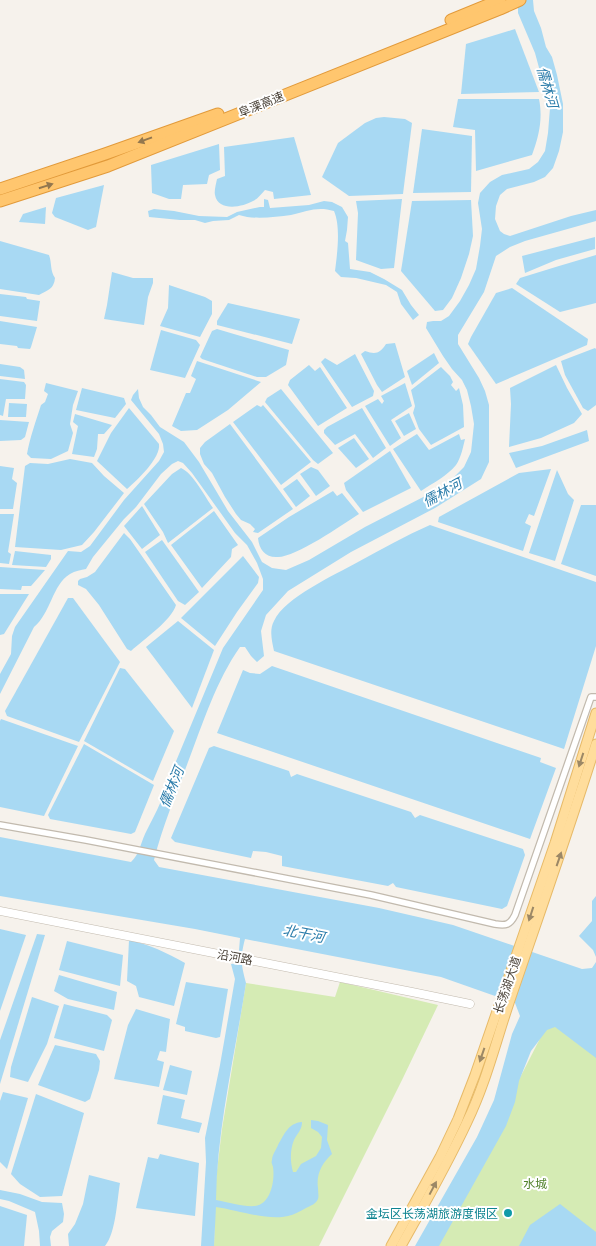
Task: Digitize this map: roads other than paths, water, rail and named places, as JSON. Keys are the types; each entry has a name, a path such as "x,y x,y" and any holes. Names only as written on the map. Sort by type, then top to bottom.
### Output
{"highway":[{"name":"阜溧高速","path":"0,189 105,154 280,91 500,3 520,0"},
{"name":"阜溧高速","path":"0,201 108,166 500,3"}],"main road":[{"name":"长荡湖大道","path":"391,1246 440,1157 458,1119 502,1011 527,937 596,713"},
{"name":"长荡湖大道","path":"527,937 562,850 596,744"},
{"name":"长荡湖大道","path":"401,1246 434,1189 468,1121 491,1060 502,1011"}],"street":[{"path":"0,825 372,895 504,925 512,922 515,915 592,698 596,697"},
{"name":"沿河路","path":"0,911 470,1004"}],"water":[{"path":"518,0 533,0 534,11 557,75 563,104 563,132 553,168 545,177 507,189 500,195 496,206 495,219 500,231 510,236 596,210 596,221 525,241 510,247 496,256 484,292 458,335 458,344 479,378 489,405 489,462 481,479 435,508 351,552 288,591 266,615 261,631 264,656 257,662 245,647 240,647 231,660 205,717 161,835 154,860 159,867 379,908 453,925 582,969 592,968 596,962 596,1058 555,1027 547,1030 531,1051 519,1081 515,1102 506,1126 439,1246 415,1246 477,1137 494,1100 512,1034 520,1016 515,1003 441,977 245,939 242,961 246,983 223,1118 216,1200 251,1206 265,1201 271,1191 273,1154 287,1130 297,1123 302,1122 302,1125 292,1148 293,1172 296,1172 301,1164 316,1156 321,1148 322,1137 311,1128 311,1120 328,1125 327,1140 332,1154 325,1161 319,1173 318,1198 314,1204 292,1215 280,1217 262,1216 216,1207 214,1246 201,1246 206,1162 205,1138 235,979 231,964 238,963 240,938 0,896 0,837 131,862 134,859 160,803 223,648 263,590 263,579 257,563 247,545 235,533 192,473 183,463 178,461 161,474 136,507 93,557 86,569 70,574 59,585 40,621 34,627 0,694 0,674 11,654 12,636 15,627 68,551 81,552 90,546 124,500 159,461 164,452 159,434 131,400 138,389 143,407 160,427 184,442 199,462 228,511 252,542 262,562 272,568 286,570 309,560 365,527 433,492 450,481 464,467 471,452 474,424 467,390 426,328 427,322 441,321 449,316 460,301 476,269 482,229 478,203 480,193 490,182 502,175 529,169 538,162 545,151 550,108 535,53 518,13"},
{"path":"515,29 539,92 461,94 466,44"},
{"path":"458,99 539,99 540,127 532,155 476,171 475,130 453,127"},
{"path":"384,117 405,119 412,123 403,194 349,196 322,177 338,143 365,123"},
{"path":"422,129 472,136 471,192 413,193"},
{"path":"294,137 311,195 274,199 273,192 265,190 249,203 231,207 221,204 217,200 215,192 217,179 225,176 224,147"},
{"path":"219,144 220,170 209,175 207,184 183,185 181,199 169,199 152,193 151,165"},
{"path":"104,185 96,227 88,230 55,217 52,213 56,198"},
{"path":"264,199 268,200 270,208 309,205 324,201 332,202 342,207 348,217 345,241 348,243 350,269 370,272 402,290 419,315 413,320 401,304 397,292 386,285 356,278 341,277 335,271 338,233 334,211 318,209 265,218 239,215 229,220 205,223 195,220 149,217 148,211 154,209 199,216 227,217 237,212 264,207"},
{"path":"402,199 394,268 381,269 356,260 358,213 356,201"},
{"path":"471,200 473,236 469,254 452,298 443,310 435,311 401,271 412,201"},
{"path":"46,207 45,224 19,222 23,214"},
{"path":"595,237 595,249 556,260 525,273 522,256"},
{"path":"0,241 49,255 52,273 55,278 52,287 39,295 0,289"},
{"path":"596,255 596,303 560,312 516,284 520,278"},
{"path":"112,272 133,278 153,278 144,325 104,319"},
{"path":"169,285 212,301 212,314 200,337 160,326 168,308"},
{"path":"512,288 588,339 587,345 496,384 468,344 496,293"},
{"path":"0,294 26,297 27,299 40,301 37,321 0,316"},
{"path":"228,303 300,319 292,344 217,325 217,321"},
{"path":"0,321 37,327 30,349 0,344"},
{"path":"217,329 289,350 286,365 266,377 257,377 202,359 200,357 212,331"},
{"path":"161,330 196,340 200,345 185,378 150,370"},
{"path":"395,343 405,377 382,392 361,354 365,351 377,352 386,344"},
{"path":"595,348 596,405 588,411 583,408 565,375 561,361"},
{"path":"434,353 439,363 412,385 407,371"},
{"path":"355,354 374,391 373,396 352,407 321,362 325,358 337,365"},
{"path":"197,361 261,382 228,410 197,430 181,431 172,426 186,393 190,393 196,379 191,376"},
{"path":"0,364 20,367 24,370 25,379 0,376"},
{"path":"309,365 315,371 320,367 347,408 318,426 288,385 290,380"},
{"path":"556,365 582,414 574,423 541,438 509,447 510,388"},
{"path":"441,367 450,376 453,382 451,385 456,391 459,388 463,405 464,427 431,445 419,429 413,413 415,406 411,390"},
{"path":"0,379 24,382 26,385 25,399 6,399 3,416 0,415"},
{"path":"46,383 78,391 73,405 70,424 73,433 68,451 51,459 31,458 27,454 28,448 41,405 45,402 48,394 44,391"},
{"path":"405,383 412,406 391,420 401,438 390,446 365,406 378,399 382,404 384,401 381,396"},
{"path":"82,388 124,398 126,404 115,418 76,410"},
{"path":"281,389 333,453 318,464 265,402 267,398"},
{"path":"9,403 27,404 26,417 8,417"},
{"path":"257,405 261,407 263,405 311,462 281,485 233,422"},
{"path":"129,408 159,444 159,450 152,462 127,489 97,461 111,433"},
{"path":"362,408 386,448 373,458 355,434 335,445 324,433 327,427"},
{"path":"409,413 416,429 404,436 395,421"},
{"path":"75,414 112,425 104,434 98,434 97,449 94,457 72,454 78,426 73,422"},
{"path":"0,420 29,422 25,437 21,440 0,441"},
{"path":"230,424 293,509 258,533 253,532 255,529 250,524 241,520 236,514 212,473 204,464 200,454 200,448 205,442"},
{"path":"587,430 589,441 516,468 509,453 542,446"},
{"path":"417,434 429,450 459,434 461,440 465,439 461,456 456,465 444,476 421,491 393,449"},
{"path":"354,438 369,459 356,468 338,448"},
{"path":"390,451 411,488 363,512 346,490 344,483"},
{"path":"70,459 92,463 124,493 82,545 61,550 15,547 25,466 30,463 48,464"},
{"path":"0,466 14,468 12,479 17,483 13,509 0,509"},
{"path":"311,467 318,470 330,486 316,496 300,474"},
{"path":"181,468 194,480 213,508 168,543 163,532 144,504 172,474"},
{"path":"551,469 534,516 529,514 525,523 531,526 523,551 438,522 439,517 519,473"},
{"path":"557,470 568,494 574,500 555,561 529,553"},
{"path":"297,479 310,496 296,507 283,489"},
{"path":"333,491 337,496 342,493 359,514 319,540 286,556 274,557 264,552 258,538"},
{"path":"581,505 596,505 596,576 561,564"},
{"path":"142,506 160,535 142,549 124,526"},
{"path":"214,511 238,545 232,549 231,557 202,588 171,545"},
{"path":"0,514 14,514 8,552 11,554 9,564 0,563"},
{"path":"430,525 596,582 596,646 564,749 274,651 271,636 272,624 289,603 324,580"},
{"path":"124,533 176,605 169,617 131,651 127,649 99,605 86,589 78,585 80,579 95,572"},
{"path":"162,540 199,592 185,605 178,601 145,552"},
{"path":"15,551 51,555 51,559 46,567 12,565"},
{"path":"243,556 259,577 258,583 215,646 181,618"},
{"path":"0,567 45,570 31,586 22,586 21,590 0,589"},
{"path":"0,594 29,594 4,634 0,635"},
{"path":"68,598 73,598 120,662 79,742 7,716 5,711"},
{"path":"178,621 214,650 192,708 146,647"},
{"path":"272,666 541,758 540,762 556,768 530,839 217,733 243,670 260,674"},
{"path":"120,668 125,669 174,731 153,781 84,741"},
{"path":"1,719 78,746 44,816 0,807"},
{"path":"84,744 154,785 135,832 131,834 50,819 48,815"},
{"path":"214,746 289,771 291,777 297,774 411,812 415,818 420,815 523,849 525,855 507,906 502,909 396,887 393,883 388,886 282,866 282,856 266,852 253,851 251,858 175,842 171,838 209,748"},
{"path":"596,896 596,957 593,950 579,936 592,921 592,901"},
{"path":"0,929 26,935 0,1011"},
{"path":"37,934 45,935 0,1084 0,1040"},
{"path":"129,940 158,949 185,963 174,1006 139,997 136,986 127,981"},
{"path":"67,941 123,955 120,986 59,970"},
{"path":"59,975 117,992 114,1010 68,999 54,991"},
{"path":"186,982 228,989 220,1037 216,1038 185,1031 185,1027 176,1024"},
{"path":"32,997 59,1006 47,1044 28,1082 10,1077 11,1067"},
{"path":"64,1004 107,1015 112,1020 104,1051 54,1038"},
{"path":"136,1009 170,1019 166,1052 160,1051 157,1060 164,1062 159,1087 114,1079 128,1025"},
{"path":"55,1045 96,1054 100,1061 90,1099 85,1102 38,1085"},
{"path":"170,1065 192,1071 187,1095 163,1090"},
{"path":"3,1092 28,1098 7,1169 0,1162 0,1101"},
{"path":"36,1094 84,1113 62,1196 40,1197 20,1184 11,1174"},
{"path":"163,1095 185,1100 181,1118 202,1123 199,1133 157,1124"},
{"path":"160,1154 199,1163 195,1216 136,1208 148,1157 158,1159"},
{"path":"89,1175 120,1183 112,1233 105,1246 69,1246 68,1234 75,1224 83,1204"},
{"path":"0,1190 20,1194 42,1202 62,1203 63,1222 52,1231 50,1237 51,1246 40,1246 35,1212 0,1199"},
{"path":"560,1204 596,1232 596,1246 519,1246 530,1225"},
{"path":"0,1206 27,1215 24,1246 0,1246"}],"place":[{"name":"金坛区长荡湖旅游度假区","path":"508,1213"}],"water label":[{"name":"儒林河","path":"548,87"},
{"name":"儒林河","path":"442,492"},
{"name":"儒林河","path":"171,787"},
{"name":"北干河","path":"304,933"}],"park label":[{"name":"水城","path":"535,1183"}]}
